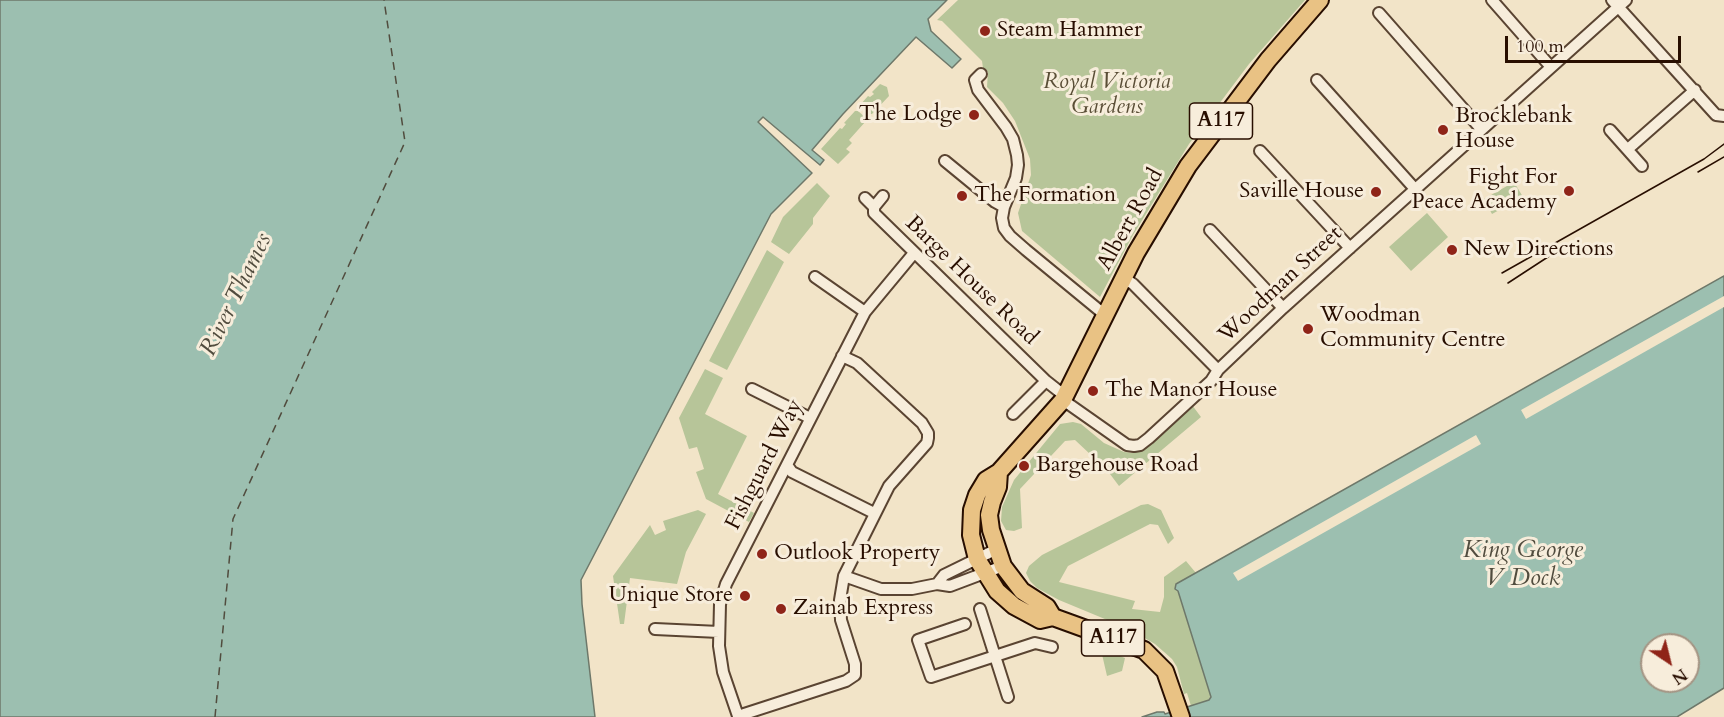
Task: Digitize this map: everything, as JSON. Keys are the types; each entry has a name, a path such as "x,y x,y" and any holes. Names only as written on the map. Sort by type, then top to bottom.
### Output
{"highway":[{"name":"Albert Road","path":"999,472 1064,398 1158,213 1188,166 1255,76 1320,0"},
{"name":"A117","path":"999,472 998,487 989,515 991,530 1003,566 1022,591 1047,608 1053,617"},
{"name":"A117","path":"999,472 986,480 977,495 972,510 971,535 981,567 997,591 1021,610 1040,620 1053,617 1144,650 1165,671 1181,717"}],"street":[{"path":"1492,0 1550,66"},
{"path":"1619,2 1716,115 1724,116"},
{"name":"Woodman Street","path":"1064,398 1127,445 1134,446 1149,438 1211,381 1218,370 1283,308 1619,2"},
{"path":"1380,13 1481,129"},
{"path":"981,74 975,80 978,90 1006,127 1017,155 1016,178 1004,207 1003,225 1010,236 1105,315"},
{"path":"1317,80 1415,189"},
{"path":"1628,149 1695,90"},
{"path":"1610,129 1642,166"},
{"path":"1260,151 1350,248"},
{"path":"945,161 1004,207"},
{"path":"874,207 883,196"},
{"name":"Barge House Road","path":"865,198 874,207 874,213 1064,398"},
{"path":"1210,230 1283,308"},
{"name":"Fishguard Way","path":"842,356 857,363 922,423 928,433 927,443 889,486 844,576 840,600 842,620 857,675 846,681 738,716 723,672 719,632 720,604 726,584 810,418 842,356 865,312 915,253"},
{"path":"814,277 865,312"},
{"path":"1124,278 1133,284 1218,370"},
{"path":"1013,414 1046,381"},
{"path":"752,389 810,418"},
{"path":"787,465 792,472 874,513"},
{"path":"844,576 881,589 912,589 938,584 950,586 981,567 997,549"},
{"path":"938,584 944,575 981,567 1003,566"},
{"path":"980,609 1008,696"},
{"path":"965,624 918,640 931,677 1035,643 1052,647"},
{"path":"655,629 719,632"}],"green space":[{"name":"Royal Victoria Gardens","path":"958,0 1305,0 1249,64 1189,144 1133,235 1100,297 1022,231 1018,213 1031,175 1030,159 1015,121 1003,103 987,87 988,72 983,68 982,61 942,21 937,20"},
{"path":"880,84 887,87 889,96 872,114 868,114 860,105 868,96 874,94 872,92"},
{"path":"855,111 866,118 866,121 849,140 852,143 846,149 850,152 838,164 821,149 840,128 842,129 846,124 844,123"},
{"path":"1514,182 1523,197 1492,214 1484,199"},
{"path":"817,183 830,196 813,218 813,224 789,254 771,242 783,217"},
{"path":"1427,213 1448,237 1411,271 1389,247"},
{"path":"767,250 784,262 727,370 709,361"},
{"path":"705,369 723,378 705,414 747,436 718,494 754,513 749,522 706,499 696,472 704,469 697,447 689,449 679,418"},
{"path":"1192,405 1201,417 1119,486 1107,470 1075,440 1065,441 1020,489 1022,528 1014,531 1006,530 1001,521 1002,507 1014,480 1060,424 1073,422 1081,424 1104,443 1124,452 1134,453 1143,449"},
{"path":"1148,504 1161,510 1174,538 1168,544 1158,525 1150,524 1068,566 1059,582 1135,601 1132,609 1160,612 1164,597 1164,577 1186,561 1196,573 1177,584 1178,590 1211,694 1209,700 1191,706 1187,693 1184,694 1177,667 1172,659 1155,644 1129,629 1059,600 1037,588 1026,573 1029,566 1042,555 1141,505"},
{"path":"698,510 706,514 686,552 677,584 630,578 624,624 620,624 613,576 650,525 655,535 666,530 663,521"},
{"path":"1083,642 1125,658 1122,671 1107,676 1101,650"}],"water":[{"name":"River Thames","path":"0,0 947,0 928,19 931,31 961,59 952,68 916,37 812,150 824,160 820,165 763,117 758,122 812,173 771,214 581,580 595,717 0,717"},
{"name":"King George V Dock","path":"1724,276 1724,688 1677,717 1142,717 1157,712 1165,714 1209,700 1211,697 1178,591 1175,589 1176,584"}],"pier":[{"path":"1724,296 1724,307 1526,419 1521,410"},
{"path":"1476,435 1481,444 1238,581 1233,573"}],"ferry route":[{"path":"215,717 233,519 405,142 384,0"}],"tram line":[{"path":"1502,273 1704,159 1724,144"},
{"path":"1698,172 1724,157"},
{"path":"1508,283 1554,253"}],"place":[{"name":"Steam Hammer","path":"985,31"},
{"name":"The Lodge","path":"974,115"},
{"name":"Brocklebank House","path":"1443,130"},
{"name":"Fight For Peace Academy","path":"1569,191"},
{"name":"Saville House","path":"1376,192"},
{"name":"The Formation","path":"962,196"},
{"name":"New Directions","path":"1452,250"},
{"name":"Woodman Community Centre","path":"1308,329"},
{"name":"The Manor House","path":"1093,391"},
{"name":"Bargehouse Road","path":"1024,466"},
{"name":"Outlook Property","path":"762,554"},
{"name":"Unique Store","path":"745,596"},
{"name":"Zainab Express","path":"781,609"}]}
